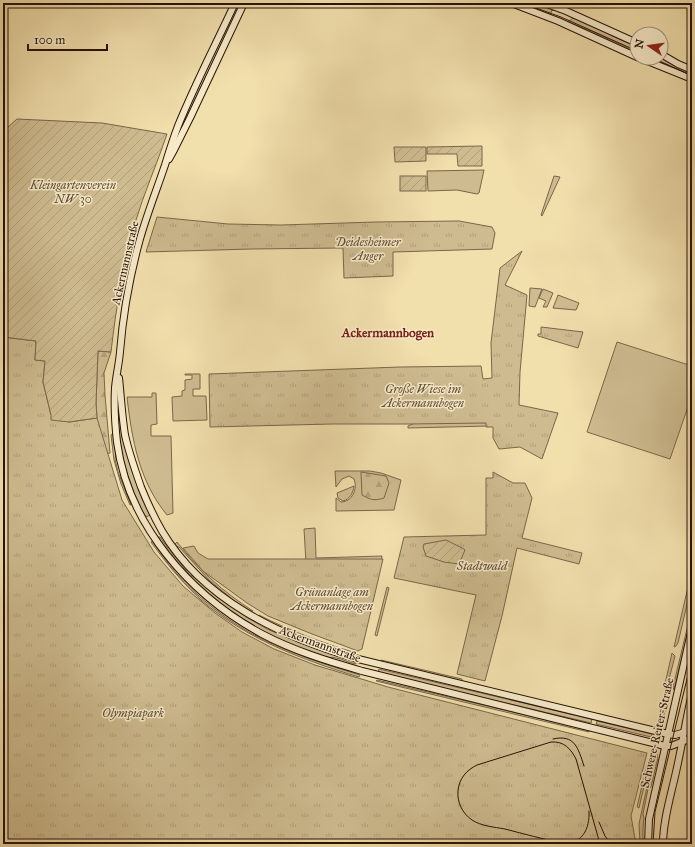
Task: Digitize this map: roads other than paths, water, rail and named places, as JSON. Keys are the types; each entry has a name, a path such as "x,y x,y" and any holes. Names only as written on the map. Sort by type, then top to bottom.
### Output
{"main road":[{"name":"Ackermannstraße","path":"235,3 185,109 170,148 166,164 144,225 134,263 122,326 115,386 117,440 125,479 134,501 149,529 173,562 197,588 229,614 264,635 326,661 665,746 671,746 692,738"},
{"name":"Ackermannstraße","path":"166,164 190,118 244,3"},
{"path":"511,3 558,21 629,53"},
{"path":"544,3 566,11 629,39"},
{"path":"669,59 692,70"},
{"path":"660,66 692,79"},
{"name":"Ackermannstraße","path":"118,370 125,436 146,500 164,535 188,565 211,588 227,600 267,624 316,646 341,655 668,734 675,735 692,730"},
{"name":"Schwere-Reiter-Straße","path":"648,844 649,819 692,628"},
{"name":"Schwere-Reiter-Straße","path":"663,844 663,834 667,811 692,693"}],"tram line":[{"path":"522,3 561,17 629,47"},
{"path":"669,65 692,76"},
{"path":"653,844 655,812 692,658"},
{"path":"553,739 560,738 571,741 580,753 584,766"},
{"path":"589,811 588,824 586,830 580,838 569,843 562,843 479,824 468,817 461,807 458,795 459,786 464,775 477,765 551,742 563,744 572,752 576,759 600,844"},
{"path":"599,822 605,836 611,844"}],"district":[{"name":"Ackermannbogen","path":"388,333"}],"park label":[{"name":"Kleingartenverein NW 30","path":"73,192"},
{"name":"Deidesheimer Anger","path":"368,249"},
{"name":"Große Wiese im Ackermannbogen","path":"423,396"},
{"name":"Stadtwald","path":"482,566"},
{"name":"Grünanlage am Ackermannbogen","path":"332,599"},
{"name":"Olympiapark","path":"133,713"}]}
